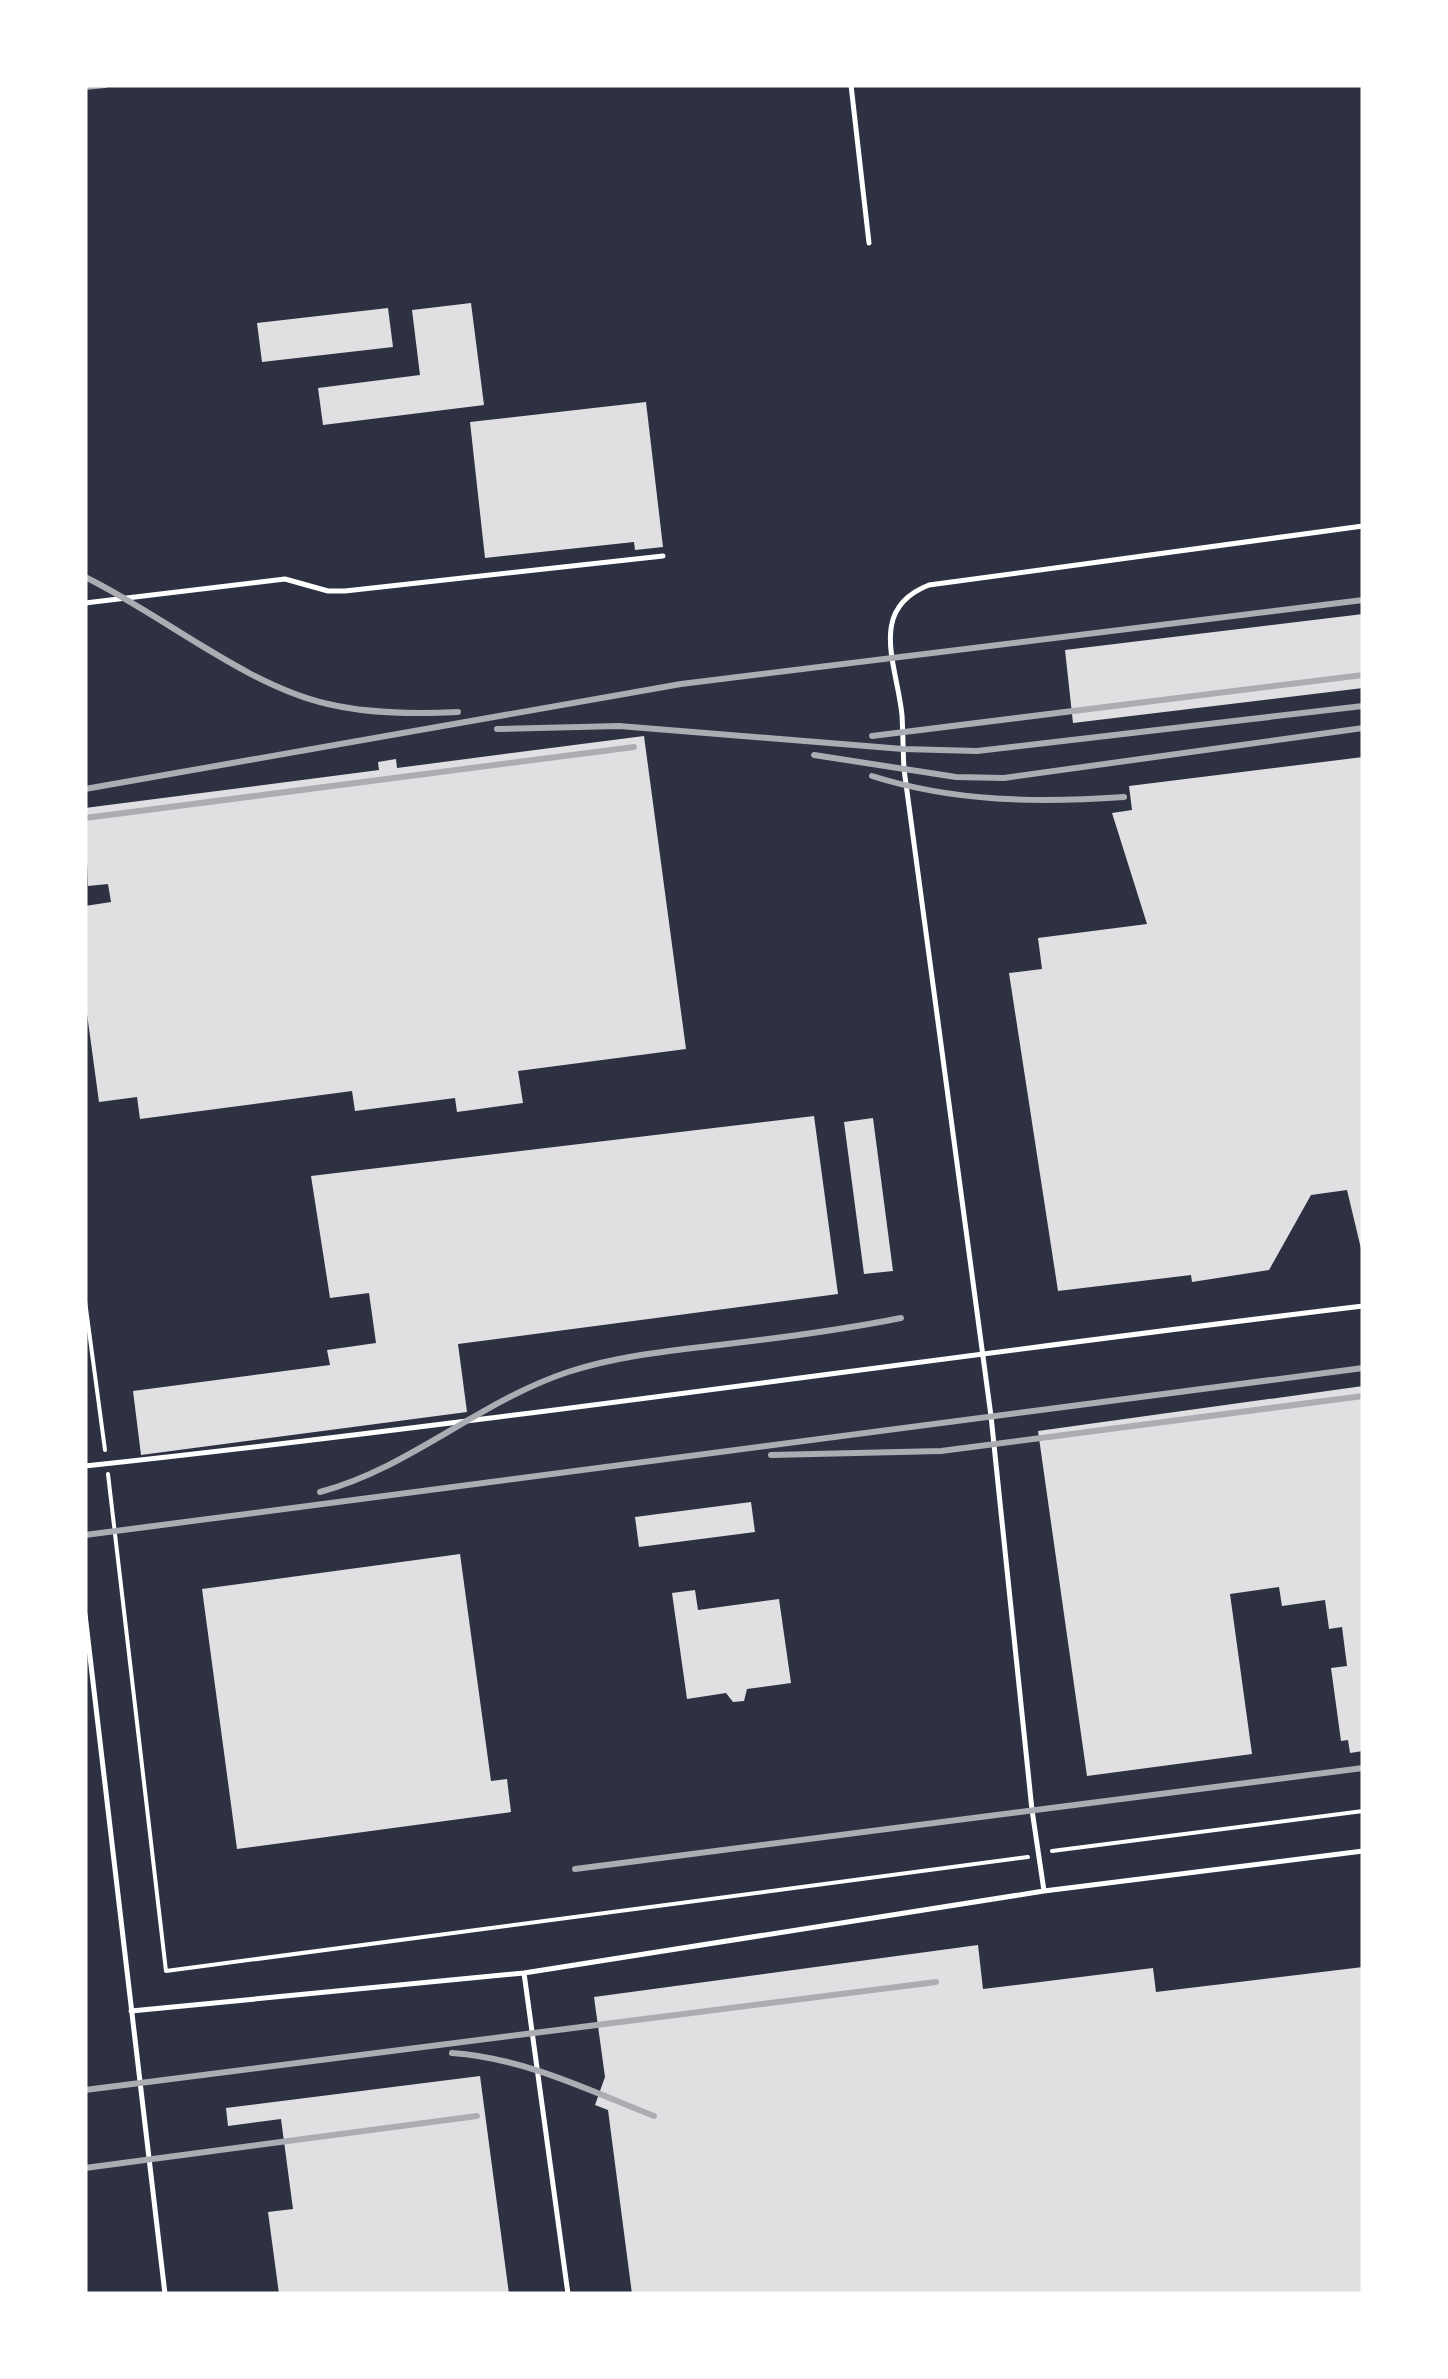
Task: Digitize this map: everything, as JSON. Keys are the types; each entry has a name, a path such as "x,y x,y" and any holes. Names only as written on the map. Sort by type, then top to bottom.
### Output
{"lane":[{"path":"851,85 869,244"},
{"path":"1044,1891 992,1416 904,770 902,716 890,640 895,613 914,591 929,585 1363,526"},
{"path":"85,603 286,579 328,592 346,591 663,556"},
{"path":"85,1466 1363,1306"},
{"path":"85,1614 165,2294"},
{"path":"131,2011 524,1972 1044,1891 1363,1850"},
{"path":"524,1972 568,2294"}],"path":[{"path":"85,1301 166,1971 1363,1811"}],"building":[{"path":"471,303 484,405 323,425 318,388 420,375 412,310"},
{"path":"388,308 393,347 262,362 257,323"},
{"path":"646,402 663,547 635,550 634,542 485,558 470,422"},
{"path":"1363,614 1363,688 1073,723 1065,650"},
{"path":"644,736 686,1049 518,1071 523,1103 457,1112 455,1098 355,1111 352,1091 140,1119 137,1097 99,1102 85,999 85,906 111,902 108,884 88,886 85,808 379,770 378,762 396,759 397,768"},
{"path":"1363,757 1363,1257 1347,1190 1311,1195 1269,1270 1192,1282 1191,1275 1058,1291 1009,973 1042,969 1038,938 1147,924 1112,813 1132,810 1129,786"},
{"path":"814,1116 838,1294 458,1344 467,1412 141,1455 133,1391 330,1365 327,1350 376,1343 369,1293 330,1298 311,1176"},
{"path":"873,1118 893,1271 864,1274 844,1122"},
{"path":"1363,1386 1363,1751 1350,1753 1348,1740 1341,1741 1331,1668 1347,1666 1342,1627 1329,1629 1325,1600 1282,1606 1279,1587 1230,1594 1252,1754 1087,1776 1038,1431"},
{"path":"751,1502 755,1532 639,1547 635,1517"},
{"path":"460,1554 491,1781 507,1779 511,1812 237,1849 202,1589"},
{"path":"695,1590 698,1610 779,1599 791,1683 747,1689 744,1701 733,1702 726,1693 687,1699 672,1593"},
{"path":"978,1945 983,1989 1153,1968 1156,1992 1363,1967 1363,2294 632,2294 608,2110 595,2105 605,2077 594,1997"},
{"path":"480,2076 509,2294 279,2294 268,2212 293,2209 281,2119 228,2126 226,2108"}],"railway":[{"path":"85,87 105,85"},
{"path":"85,577 235,665 297,695 360,710 458,712"},
{"path":"85,789 681,684 1363,600"},
{"path":"872,736 1363,675"},
{"path":"497,729 619,726 903,749 977,751 1363,706"},
{"path":"814,755 956,777 1004,778 1363,728"},
{"path":"85,818 634,747"},
{"path":"872,776 934,791 996,799 1124,797"},
{"path":"320,1492 384,1467 505,1400 568,1372 643,1355 901,1318"},
{"path":"85,1535 1363,1368"},
{"path":"771,1455 941,1451 1363,1396"},
{"path":"575,1869 1363,1768"},
{"path":"85,2090 936,1982"},
{"path":"452,2053 530,2068 654,2116"},
{"path":"85,2168 477,2116"}]}
